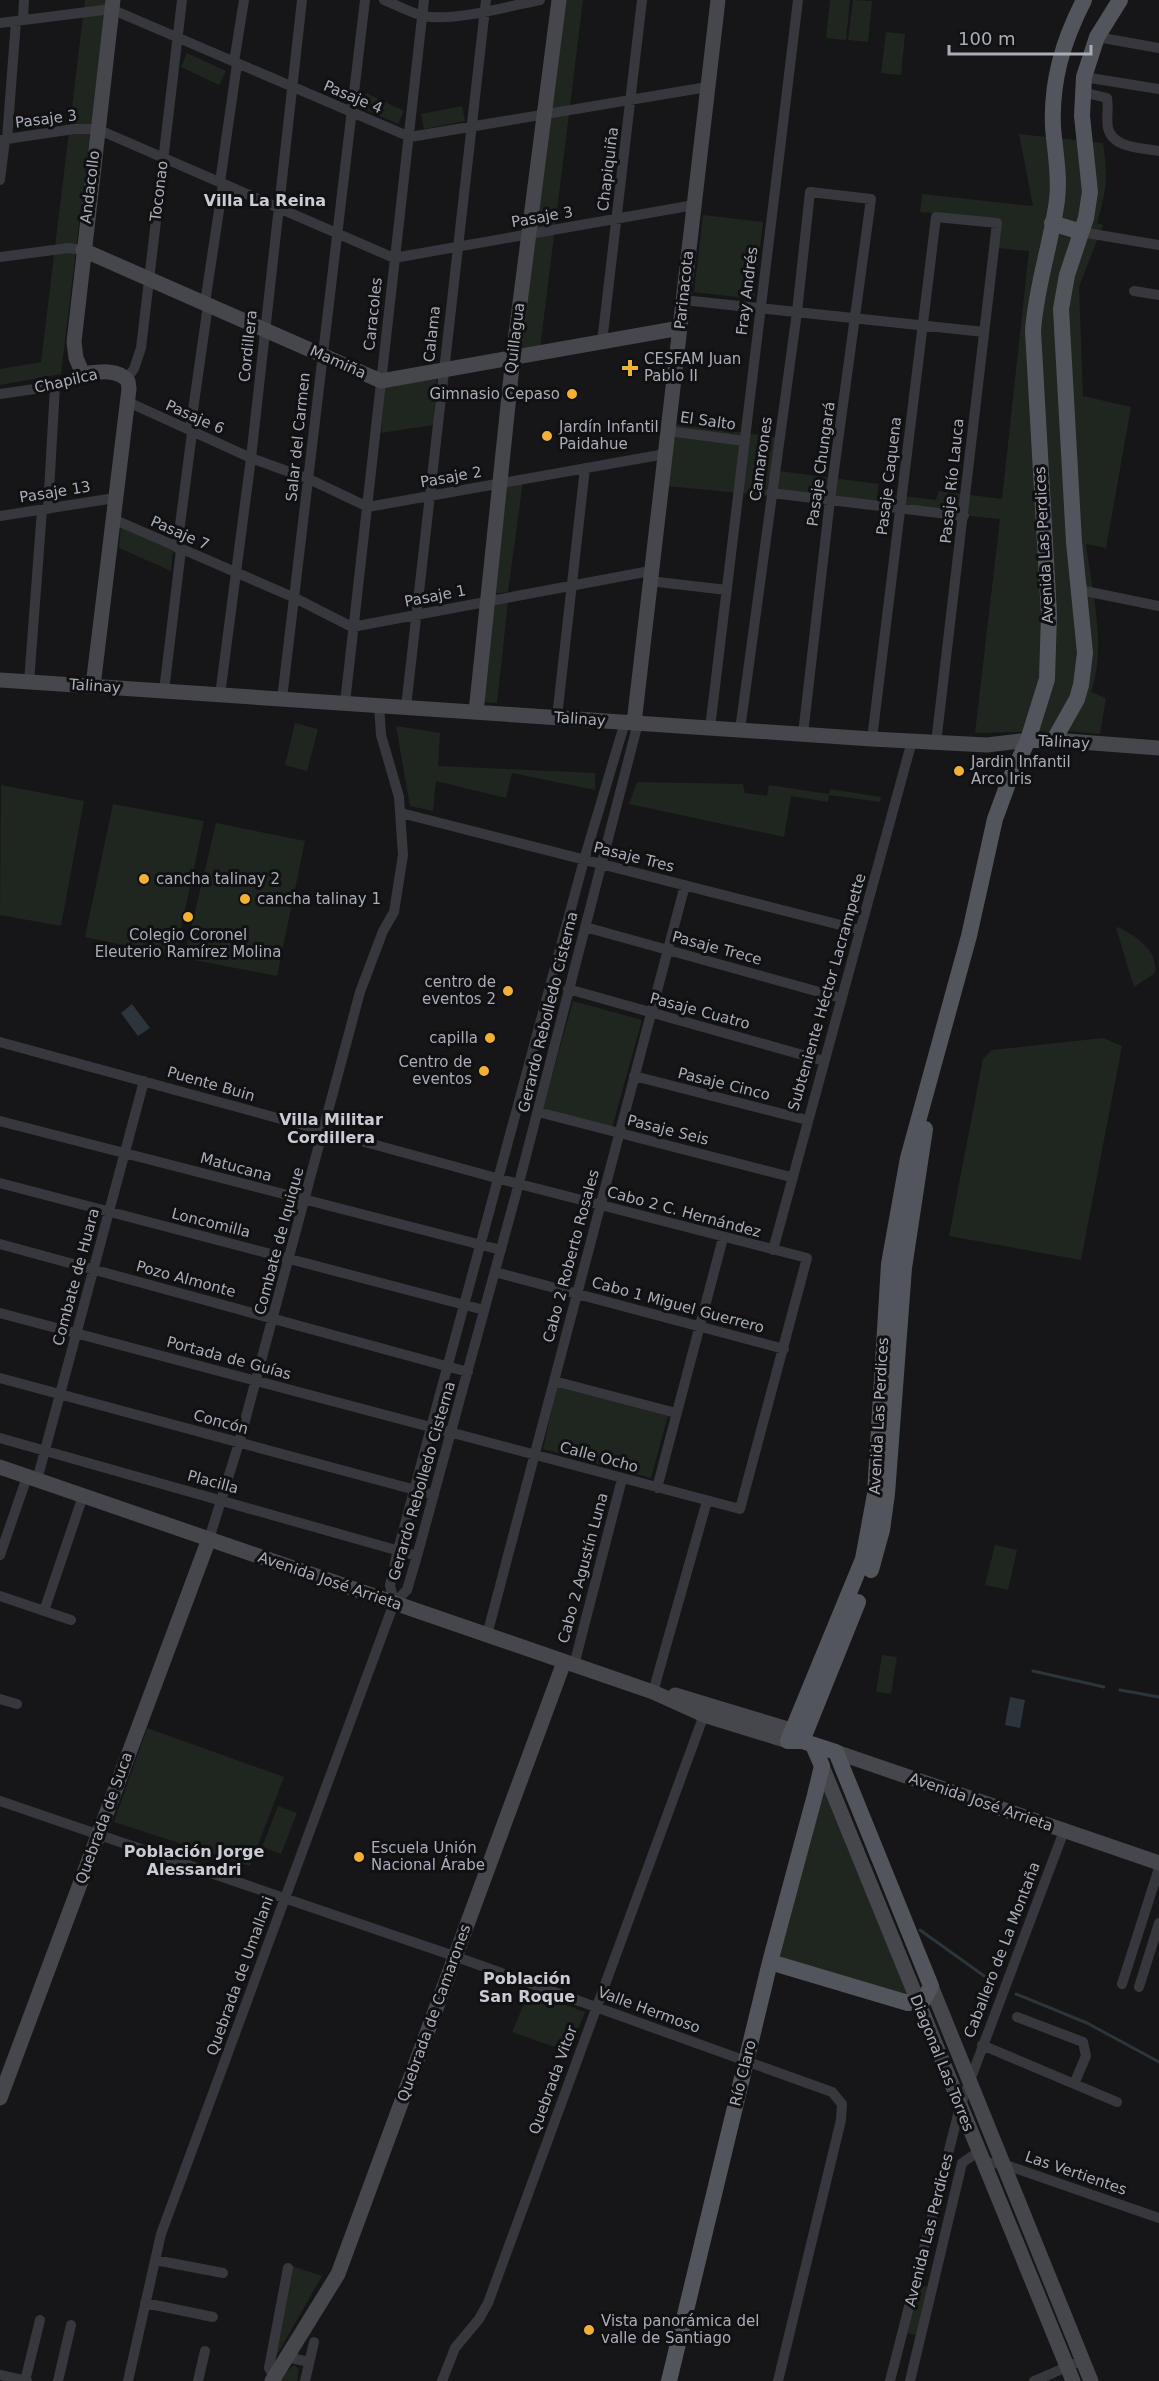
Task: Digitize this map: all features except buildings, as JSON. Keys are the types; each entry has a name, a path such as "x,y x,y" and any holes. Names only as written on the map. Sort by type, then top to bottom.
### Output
{"main road":[{"name":"Avenida Las Perdices","path":"798,1739 852,1590 870,1528 875,1494 889,1264 908,1158 932,1080 995,819 1028,740 1047,679 1049,659 1033,331 1038,287 1052,223 1058,177 1054,129 1054,88 1064,43 1084,0"},
{"name":"Avenida Las Perdices","path":"1054,740 1077,699 1083,674 1085,638 1060,326 1067,275 1082,232 1090,185 1082,116 1083,84 1097,37 1120,0"},
{"path":"1052,223 1082,232"},
{"name":"Talinay","path":"1028,740 1054,740"},
{"name":"Avenida José Arrieta","path":"798,1739 836,1752"},
{"name":"Diagonal Las Torres","path":"798,1739 822,1766"},
{"name":"Diagonal Las Torres","path":"836,1752 931,1986"},
{"name":"Río Claro","path":"669,2381 770,1962 822,1766"},
{"path":"770,1962 916,2003 927,1996 931,1986"}],"street":[{"path":"0,180 24,0"},
{"name":"Toconao","path":"93,686 128,402 127,380 134,369 141,348 182,0"},
{"path":"164,691 191,432 244,0"},
{"name":"Cordillera","path":"220,695 251,458 302,0"},
{"name":"Salar del Carmen","path":"282,699 364,0"},
{"path":"384,0 422,15 485,5 540,0"},
{"name":"Caracoles","path":"345,703 424,0"},
{"name":"Quillagua","path":"476,712 513,357 559,0"},
{"name":"Chapiquiña","path":"602,342 642,0"},
{"name":"Parinacota","path":"632,722 718,0"},
{"name":"Fray Andrés","path":"710,728 798,0"},
{"path":"0,23 112,4"},
{"name":"Pasaje 4","path":"112,4 177,38 410,137"},
{"name":"Andacollo","path":"83,374 76,358 74,342 112,4"},
{"name":"Calama","path":"406,707 485,5"},
{"path":"1097,37 1159,48"},
{"path":"1083,84 1159,89"},
{"path":"1083,84 1107,98 1108,128 1118,141 1125,145 1159,151"},
{"path":"410,137 707,87"},
{"name":"Pasaje 3","path":"4,140 74,129 97,129"},
{"path":"97,129 394,258"},
{"name":"Camarones","path":"740,730 797,312 810,192 871,199"},
{"name":"Pasaje Chungará","path":"803,734 830,500 857,318 871,199"},
{"name":"Pasaje 3","path":"394,258 694,205"},
{"name":"Pasaje Caquena","path":"872,739 936,217 997,223"},
{"name":"Pasaje Río Lauca","path":"936,742 997,223"},
{"path":"1082,232 1159,245"},
{"path":"0,257 69,248 83,250"},
{"name":"Mamiña","path":"83,250 381,381 680,328"},
{"path":"1134,291 1159,295"},
{"path":"683,300 984,332"},
{"name":"Chapilca","path":"0,394 55,386 83,374 111,372 127,380"},
{"path":"29,682 55,386"},
{"name":"Pasaje 6","path":"128,402 251,458"},
{"name":"El Salto","path":"668,430 744,441"},
{"name":"Pasaje 2","path":"368,507 665,454"},
{"path":"251,458 309,478 368,507"},
{"path":"557,717 585,468"},
{"path":"771,493 964,516"},
{"name":"Pasaje 13","path":"0,516 115,498"},
{"name":"Pasaje 7","path":"113,519 236,573"},
{"path":"236,573 295,598 352,627"},
{"name":"Pasaje 1","path":"352,627 572,586 650,576 727,590"},
{"path":"1080,590 1159,606"},
{"name":"Talinay","path":"0,680 872,739 987,745 1028,740"},
{"name":"Combate de Iquique","path":"209,1539 239,1443 360,992 383,931 394,912 403,855 401,813 381,735 379,705"},
{"name":"Gerardo Rebolledo Cisterna","path":"394,1603 390,1585 398,1550 500,1179 584,860 632,722"},
{"name":"Gerardo Rebolledo Cisterna","path":"394,1603 407,1590 501,1250 601,865 632,722"},
{"name":"Talinay","path":"1054,740 1159,748"},
{"name":"Subteniente Héctor Lacrampette","path":"773,1250 791,1177 912,741"},
{"name":"Pasaje Tres","path":"401,813 860,930"},
{"name":"Cabo 2 Roberto Rosales","path":"487,1635 684,885"},
{"name":"Pasaje Trece","path":"585,927 841,998"},
{"name":"Pasaje Cuatro","path":"568,990 824,1061"},
{"name":"Puente Buin","path":"0,1042 519,1183"},
{"name":"Pasaje Cinco","path":"634,1076 807,1120"},
{"name":"Combate de Huara","path":"0,1555 45,1452 144,1081"},
{"name":"Pasaje Seis","path":"538,1112 791,1177"},
{"name":"Matucana","path":"0,1121 501,1250"},
{"name":"Loncomilla","path":"0,1183 484,1310"},
{"name":"Cabo 2 C. Hernández","path":"519,1183 600,1206 807,1258 784,1349"},
{"path":"657,1488 723,1238"},
{"name":"Pozo Almonte","path":"0,1244 468,1372"},
{"name":"Cabo 1 Miguel Guerrero","path":"495,1272 784,1349"},
{"name":"Portada de Guías","path":"0,1313 451,1434"},
{"name":"Calle Ocho","path":"451,1434 740,1509 784,1349"},
{"name":"Concón","path":"0,1378 434,1495"},
{"path":"554,1381 676,1413"},
{"name":"Placilla","path":"0,1438 417,1556"},
{"name":"Avenida José Arrieta","path":"0,1467 657,1693 705,1715 798,1739"},
{"name":"Cabo 2 Agustín Luna","path":"569,1664 622,1479"},
{"path":"44,1611 83,1496"},
{"path":"657,1693 707,1501"},
{"name":"Quebrada de Suca","path":"0,2098 209,1539"},
{"path":"0,1596 71,1620"},
{"name":"Quebrada de Umallani","path":"128,2381 161,2234 394,1603"},
{"name":"Quebrada de Camarones","path":"273,2379 338,2274 454,1956 569,1664"},
{"name":"Avenida José Arrieta","path":"657,1693 690,1698 798,1739"},
{"path":"0,1699 17,1704"},
{"name":"Quebrada Vitor","path":"442,2381 454,2348 479,2319 488,2303 705,1715"},
{"name":"Avenida José Arrieta","path":"836,1752 1159,1863"},
{"name":"Diagonal Las Torres","path":"822,1766 916,2003 1073,2381"},
{"name":"Valle Hermoso","path":"0,1801 596,2006 746,2062 822,2087 839,2098 843,2110 778,2381"},
{"name":"Caballero de La Montaña","path":"969,2080 1064,1831"},
{"path":"1122,1984 1159,1868"},
{"path":"1139,1987 1159,1923"},
{"name":"Diagonal Las Torres","path":"931,1986 1091,2381"},
{"path":"1017,2017 1083,2043 1086,2056 1074,2084"},
{"path":"982,2044 1117,2102"},
{"name":"Avenida Las Perdices","path":"890,2381 960,2107 969,2080"},
{"name":"Avenida Las Perdices","path":"910,2381 962,2163 980,2157"},
{"name":"Las Vertientes","path":"980,2157 1159,2218"},
{"path":"155,2260 223,2273"},
{"name":"Quebrada de Camarones","path":"273,2379 269,2368 288,2268"},
{"path":"145,2303 213,2317"},
{"path":"0,2375 26,2381 40,2320"},
{"path":"58,2381 71,2325"},
{"path":"305,2381 314,2342"},
{"path":"198,2381 205,2350"},
{"path":"287,2357 309,2362"},
{"path":"1034,2381 1083,2360"}],"shaded area":[{"path":"85,0 106,0 61,374 0,385 0,369 41,362"},
{"path":"559,0 583,0 540,349 517,353"},
{"path":"830,0 850,0 846,40 826,38"},
{"path":"853,0 872,1 868,42 848,40"},
{"path":"886,32 905,34 901,75 881,73"},
{"path":"187,53 226,71 219,85 181,67"},
{"path":"366,93 404,111 398,124 360,107"},
{"path":"462,106 465,121 424,129 421,114"},
{"path":"1019,134 1103,143 1106,183 1097,223 1103,225 1079,287 1083,396 1131,407 1106,548 1086,544 1098,638 1096,674 1091,692 1106,698 1100,734 1067,731 975,733 1000,519 667,486 674,424 783,438 779,471 879,484 877,497 894,499 895,495 936,500 939,491 1002,499 1029,251 998,248 1000,220 920,212 922,194 1033,206"},
{"path":"703,215 763,222 754,299 694,292"},
{"path":"437,379 433,425 381,433 385,386"},
{"path":"523,481 508,592 491,594 506,485"},
{"path":"121,526 173,550 171,571 119,548"},
{"path":"508,602 497,703 482,702 492,604"},
{"path":"295,723 318,729 307,771 285,765"},
{"path":"396,726 440,733 438,766 595,773 595,790 512,773 506,798 436,781 433,811 410,806"},
{"path":"637,782 743,784 745,793 767,796 769,785 829,794 830,789 881,797 880,802 829,795 828,802 791,796 784,837 629,804"},
{"path":"1,785 84,801 61,926 0,915"},
{"name":"cancha talinay 2","path":"113,804 204,821 175,956 85,937"},
{"name":"cancha talinay 1","path":"216,823 305,841 277,976 184,958"},
{"path":"1118,927 1145,945 1155,965 1155,973 1134,987 1116,928"},
{"path":"573,1001 642,1020 612,1128 543,1108"},
{"path":"132,1004 150,1028 138,1036 121,1013"},
{"path":"1103,1038 1122,1046 1081,1260 949,1236 983,1059 992,1050"},
{"path":"557,1387 668,1416 651,1478 543,1449"},
{"path":"995,1545 1017,1550 1008,1590 985,1585"},
{"path":"882,1655 897,1657 891,1694 876,1692"},
{"path":"1010,1697 1025,1700 1020,1728 1005,1725"},
{"path":"147,1728 284,1777 250,1866 114,1822"},
{"path":"823,1780 912,2002 777,1960"},
{"path":"278,1806 297,1813 281,1854 262,1847"},
{"path":"529,1992 585,2012 569,2052 512,2032"},
{"path":"292,2266 322,2276 274,2360"},
{"path":"919,2285 928,2287 916,2335 907,2333"},
{"path":"294,2365 299,2369 297,2381 277,2381"}],"waterway":[{"path":"1033,1671 1104,1687"},
{"path":"1120,1690 1159,1697"},
{"path":"920,1930 994,1983"},
{"path":"1016,1994 1087,2023 1159,2062"}],"place":[{"name":"CESFAM Juan Pablo II","path":"630,368"},
{"name":"Gimnasio Cepaso","path":"572,394"},
{"name":"Jardín Infantil Paidahue","path":"547,436"},
{"name":"Jardin Infantil Arco Iris","path":"959,771"},
{"name":"cancha talinay 2","path":"144,879"},
{"name":"cancha talinay 1","path":"245,899"},
{"name":"Colegio Coronel Eleuterio Ramírez Molina","path":"188,917"},
{"name":"centro de eventos 2","path":"508,991"},
{"name":"capilla","path":"490,1038"},
{"name":"Centro de eventos","path":"484,1071"},
{"name":"Escuela Unión Nacional Árabe","path":"359,1857"},
{"name":"Vista panorámica del valle de Santiago","path":"589,2330"}],"district":[{"name":"Villa La Reina","path":"265,200"},
{"name":"Villa Militar Cordillera","path":"331,1128"},
{"name":"Población Jorge Alessandri","path":"194,1860"},
{"name":"Población San Roque","path":"527,1987"}]}
